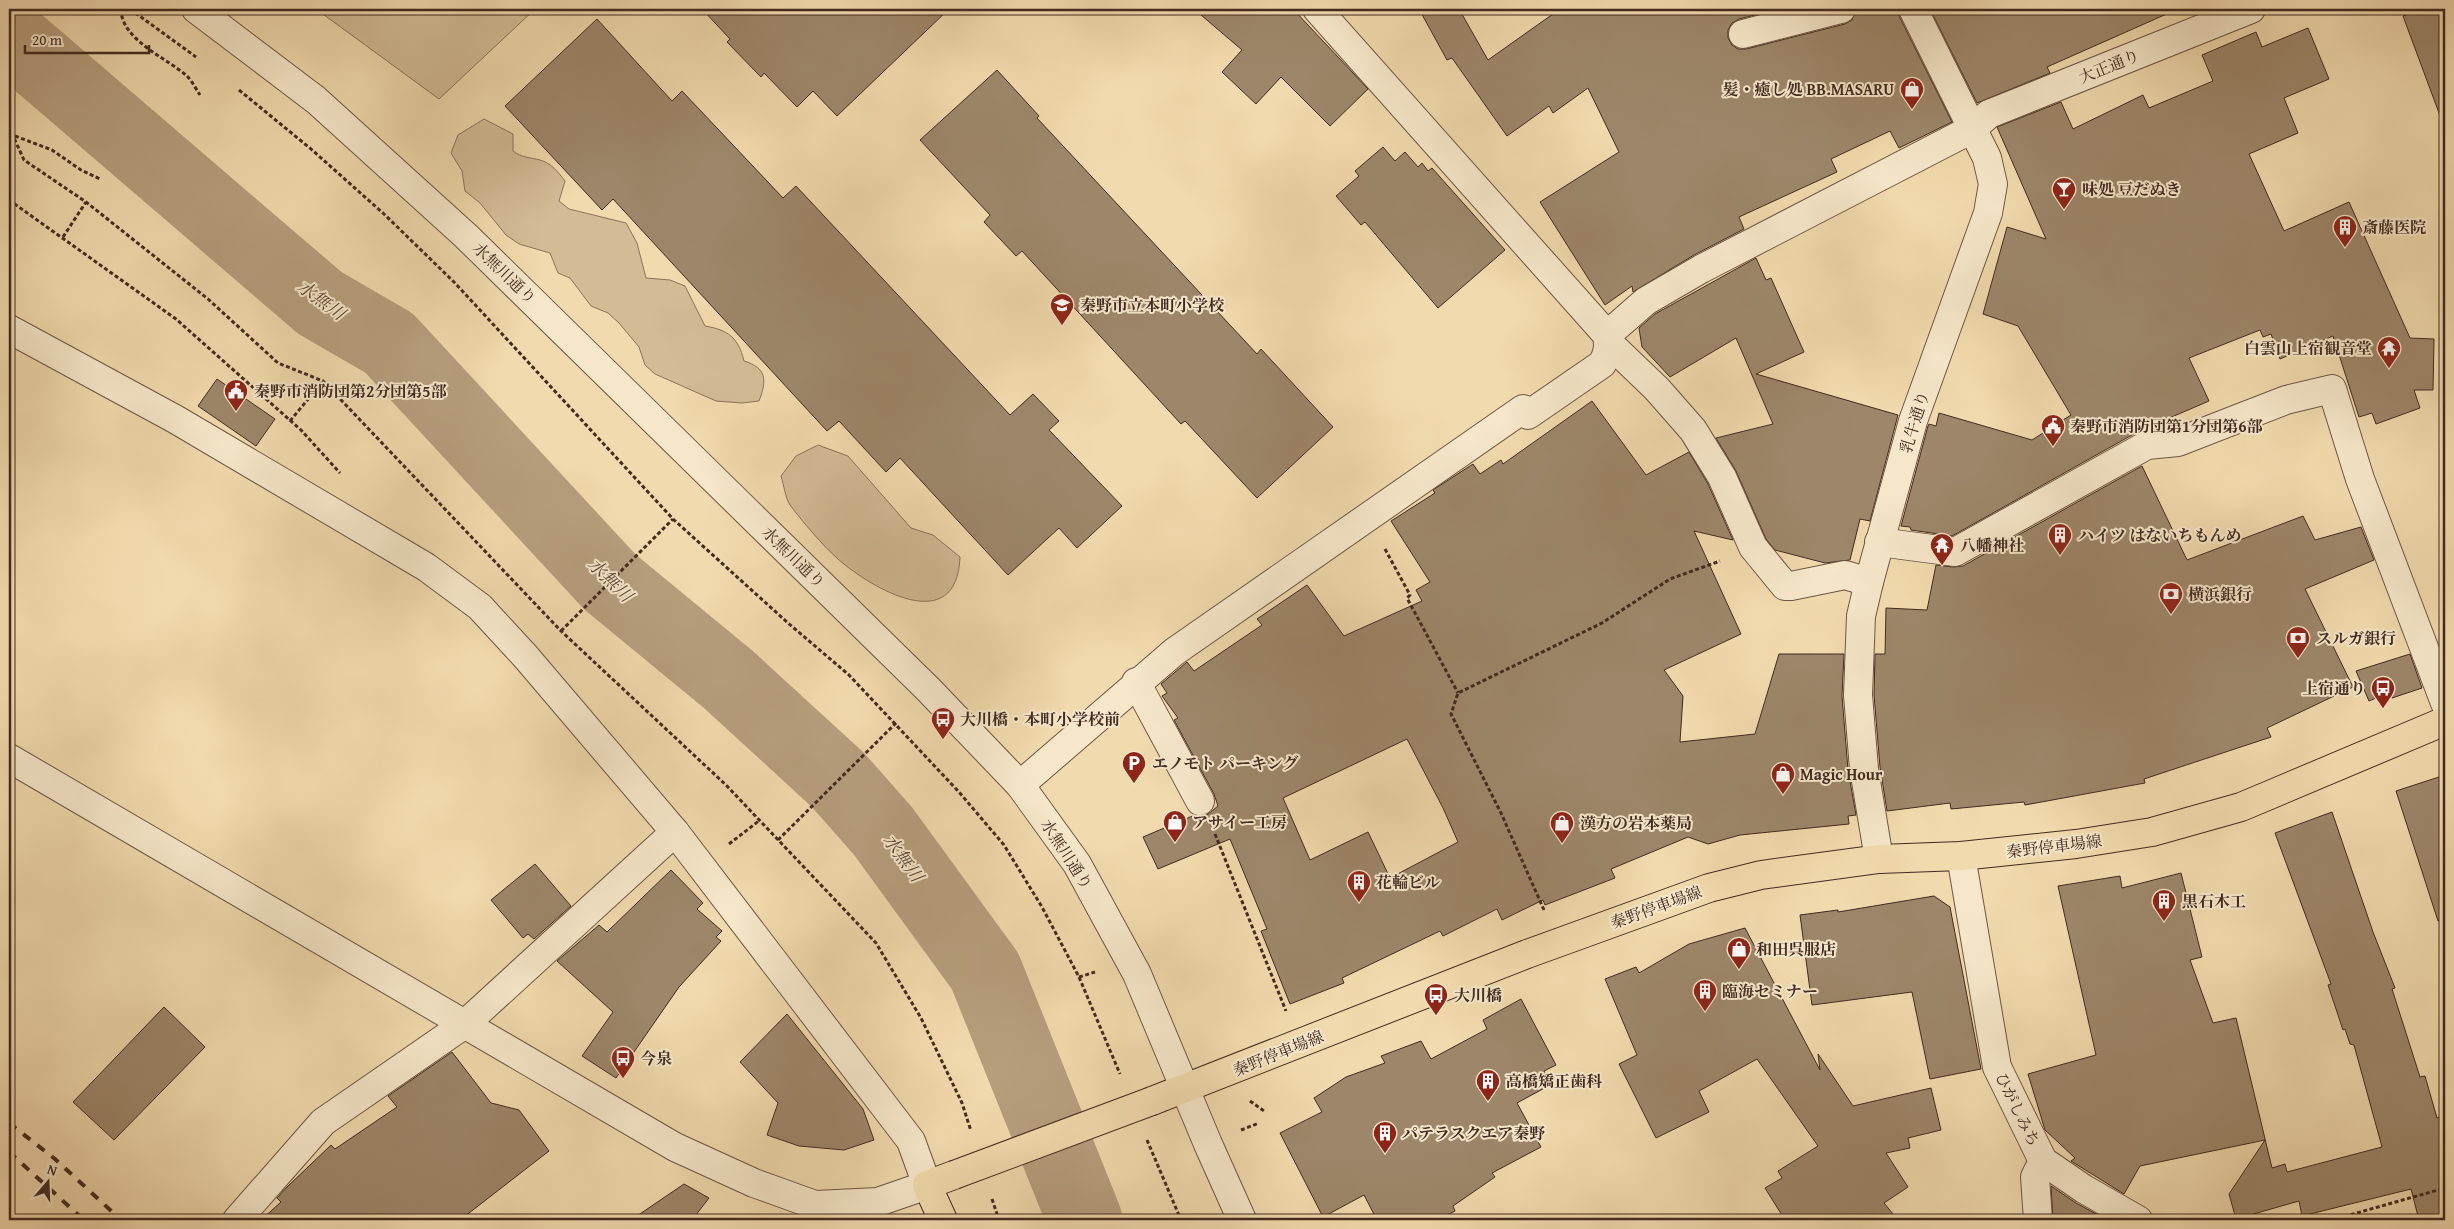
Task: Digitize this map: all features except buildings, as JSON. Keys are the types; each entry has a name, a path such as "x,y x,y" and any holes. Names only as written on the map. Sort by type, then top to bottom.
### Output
{"main road":[{"name":"秦野停車場線","path":"927,1186 1186,1088 1526,954 1709,888 1761,875 1879,859 1961,856 2076,844 2170,827 2241,807 2445,721"},
{"path":"927,1186 943,1220"}],"street":[{"name":"水無川通り","path":"196,9 316,100 466,236 928,689 1020,785 1077,864 1128,957 1242,1220"},
{"path":"1317,9 1608,339 1657,389 1693,430 1722,477 1753,547 1784,586 1845,575 1869,582"},
{"path":"1743,34 1841,9"},
{"name":"乳牛通り","path":"1879,859 1864,769 1858,695 1862,616 1879,542 1913,421 1988,214 1993,184 1987,158 1913,9"},
{"name":"大正通り","path":"1608,339 1646,301 1701,269 1972,129 1989,114 2251,9"},
{"path":"9,329 175,419 426,567 455,586 480,607 675,832 911,1142 927,1186 878,1202 818,1213 754,1184 675,1147 9,758"},
{"path":"1020,785 1136,682 1174,652 1522,409 1528,415 1602,364 1607,355 1608,339"},
{"path":"1879,542 1955,552 2147,446 2178,442 2286,400 2332,388 2360,479 2445,703"},
{"path":"1136,682 1200,801"},
{"path":"237,1220 323,1122 465,1024 675,832"},
{"name":"ひがしみち","path":"1961,856 1997,1067 2043,1161 2084,1189 2138,1220"},
{"path":"2038,1220 2036,1177 2043,1161"}],"path":[{"path":"121,9 121,16 137,40 188,77 200,95"},
{"path":"130,9 200,60"},
{"path":"238,89 340,175 455,284 673,519 788,624 849,675 896,723 959,792 1004,846 1042,907 1079,978 1094,970"},
{"path":"9,127 15,136 24,160 86,202 208,299 278,363 323,381 561,631 726,785 760,820 876,943 921,1018 962,1103 974,1139"},
{"path":"15,136 52,150 81,170 100,179"},
{"path":"9,200 176,319 301,430"},
{"path":"63,237 86,202"},
{"path":"290,421 323,381"},
{"path":"1368,516 1410,596 1407,598 1458,693"},
{"path":"561,631 673,519"},
{"path":"1545,913 1501,813 1451,714 1458,693 1602,623 1670,579 1753,547"},
{"path":"778,840 896,723"},
{"path":"732,842 760,820"},
{"path":"1220,846 1288,1014"},
{"path":"1249,1101 1264,1111"},
{"path":"1239,1131 1259,1123"},
{"path":"2332,1220 2445,1188"},
{"path":"990,1193 999,1220"}],"shaded area":[{"path":"316,9 535,9 439,99"},
{"path":"484,119 513,134 513,151 523,156 544,161 557,171 565,181 559,201 569,209 626,223 637,243 646,278 670,280 685,286 705,326 720,330 731,336 739,346 744,361 761,371 764,381 759,401 742,403 716,401 655,374 645,365 639,347 619,323 608,313 591,306 570,278 558,273 550,253 519,244 506,235 480,203 465,191 462,171 451,153 458,135"},
{"path":"818,445 848,456 911,528 933,535 960,557 955,582 944,596 929,601 911,600 871,583 838,559 806,526 788,502 781,476 796,456"}],"waterway":[{"name":"水無川","path":"9,36 320,303 389,343 610,582 729,680 838,780 883,831 985,971 1085,1220"}],"railway":[{"path":"9,1123 55,1159 121,1220"},
{"path":"9,1152 84,1220"}],"place":[{"name":"髪・癒し処 BB.MASARU","path":"1912,110"},
{"name":"味処 豆だぬき","path":"2064,210"},
{"name":"斎藤医院","path":"2345,248"},
{"name":"秦野市立本町小学校","path":"1062,326"},
{"name":"白雲山上宿観音堂","path":"2389,369"},
{"name":"秦野市消防団第2分団第5部","path":"236,412"},
{"name":"秦野市消防団第1分団第6部","path":"2053,447"},
{"name":"ハイツ はないちもんめ","path":"2060,556"},
{"name":"八幡神社","path":"1942,566"},
{"name":"横浜銀行","path":"2171,615"},
{"name":"スルガ銀行","path":"2298,659"},
{"name":"上宿通り","path":"2383,709"},
{"name":"大川橋・本町小学校前","path":"943,740"},
{"name":"エノモト パーキング","path":"1134,784"},
{"name":"Magic Hour","path":"1783,795"},
{"name":"アサイー工房","path":"1175,843"},
{"name":"漢方の岩本薬局","path":"1562,844"},
{"name":"花輪ビル","path":"1359,903"},
{"name":"黒石木工","path":"2164,922"},
{"name":"和田呉服店","path":"1739,970"},
{"name":"臨海セミナー","path":"1705,1012"},
{"name":"大川橋","path":"1436,1016"},
{"name":"今泉","path":"623,1079"},
{"name":"高橋矯正歯科","path":"1488,1102"},
{"name":"パテラスクエア秦野","path":"1385,1154"}]}
